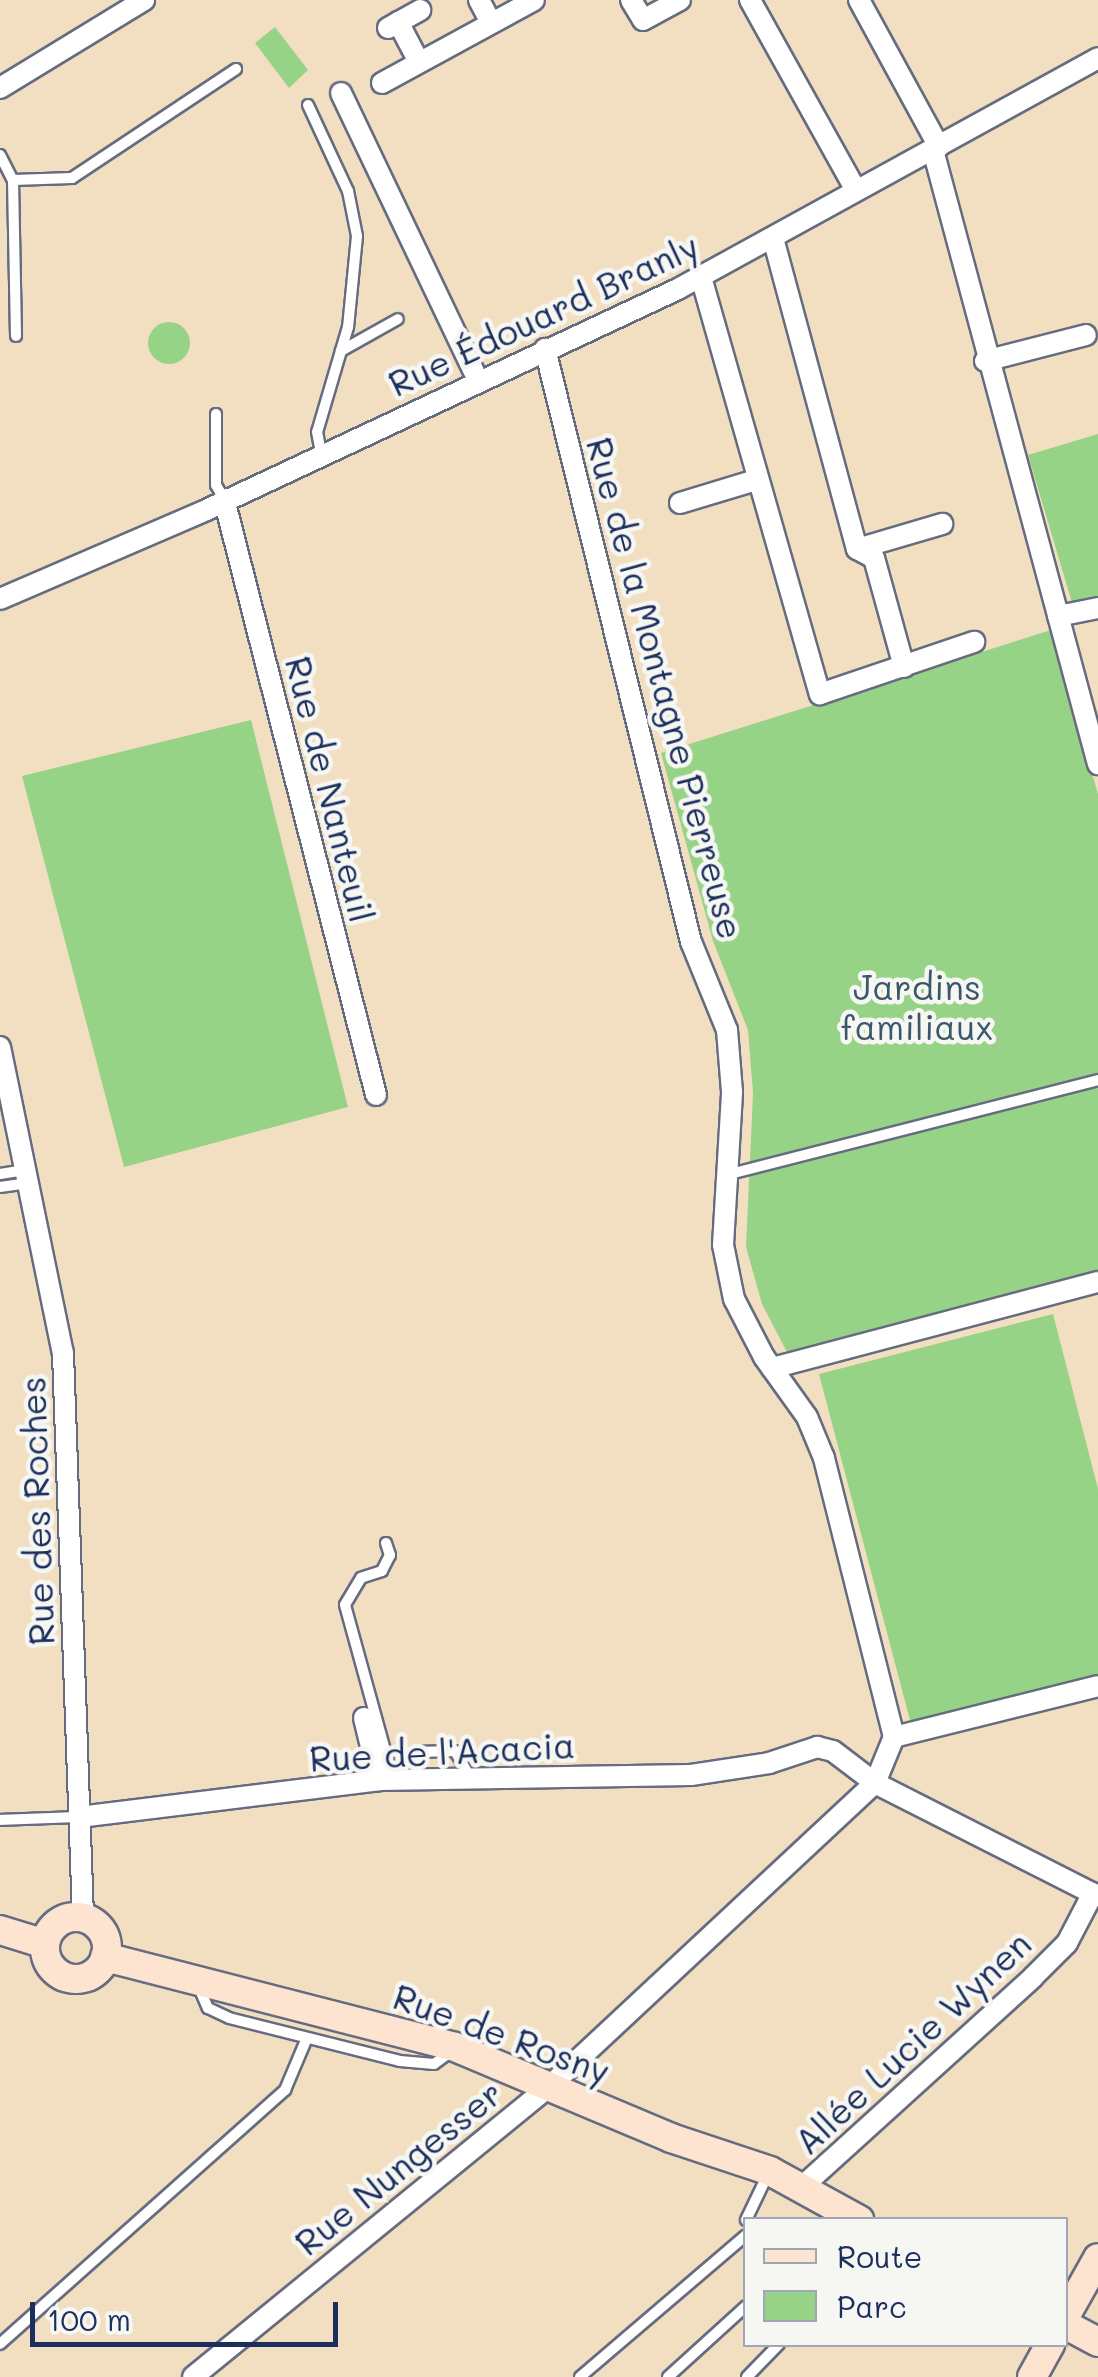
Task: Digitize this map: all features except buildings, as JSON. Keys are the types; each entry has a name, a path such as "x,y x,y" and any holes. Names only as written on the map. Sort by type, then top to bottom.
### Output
{"main road":[{"path":"83,1918 100,1928 105,1957 94,1974 74,1979 55,1972 45,1944 54,1926 83,1918"},
{"path":"0,1930 45,1944"},
{"name":"Rue de Rosny","path":"105,1957 455,2047 552,2084 671,2138 770,2171 804,2186 854,2217"},
{"path":"1068,2311 1098,2258"},
{"path":"1068,2327 1098,2342"},
{"path":"1032,2377 1048,2347"}],"street":[{"path":"0,88 144,0"},
{"path":"479,0 491,24"},
{"path":"382,83 534,0"},
{"path":"632,0 643,20 680,0"},
{"path":"750,0 855,189"},
{"path":"860,0 936,148 985,361 1098,764"},
{"path":"419,62 393,25 420,10"},
{"name":"Rue Édouard Branly","path":"0,599 701,278 855,189 1098,58"},
{"path":"341,93 478,380"},
{"path":"773,238 857,549 874,558 904,667"},
{"path":"701,278 820,694 974,642"},
{"path":"985,361 1086,335"},
{"name":"Rue de la Montagne Pierreuse","path":"545,348 691,942 727,1030 732,1092 723,1245 734,1299 772,1368 807,1417 824,1458 894,1738"},
{"path":"680,503 756,480"},
{"name":"Rue de Nanteuil","path":"224,499 376,1095"},
{"path":"857,549 942,524"},
{"path":"1058,616 1098,608"},
{"name":"Rue des Roches","path":"0,1047 63,1353 83,1918"},
{"path":"772,1368 1098,1282"},
{"path":"874,1783 894,1738 1098,1686"},
{"path":"364,1718 386,1780"},
{"name":"Rue de l'Acacia","path":"79,1817 386,1780 691,1774 769,1763 816,1747 833,1751 874,1783 1095,1894"},
{"name":"Rue Nungesser","path":"193,2377 552,2084 874,1783"},
{"name":"Allée Lucie Wynen","path":"804,2186 1034,1977 1067,1942 1095,1894"}],"lane":[{"path":"12,180 72,178 236,69"},
{"path":"308,105 348,191 357,236 341,351 322,409 321,452"},
{"path":"0,155 12,180 16,336"},
{"path":"341,351 398,319"},
{"path":"216,414 216,485 224,499"},
{"path":"726,1175 1098,1080"},
{"path":"0,1174 26,1176"},
{"path":"0,1187 26,1176"},
{"path":"386,1543 390,1555 382,1571 361,1578 345,1604 386,1780"},
{"path":"415,1752 454,1750 470,1777"},
{"name":"Rue de l'Acacia","path":"0,1820 79,1817"},
{"path":"196,1979 215,2014 400,2061 434,2064 455,2047"},
{"path":"0,2344 274,2100 307,2038"},
{"path":"747,2217 770,2171"},
{"path":"580,2377 743,2238"},
{"path":"668,2377 743,2309"},
{"path":"747,2377 776,2347"}],"green space":[{"path":"275,27 308,70 289,88 255,43"},
{"path":"169,322 184,328 190,343 184,358 169,364 154,358 148,343 154,328"},
{"path":"1098,434 1098,599 1073,606 1028,455"},
{"name":"Jardins familiaux","path":"1051,630 1098,794 1098,1274 789,1356 762,1304 746,1247 753,1093 748,1030 713,941 661,753"},
{"path":"251,720 348,1107 124,1167 22,776"},
{"path":"1053,1314 1098,1489 1098,1676 911,1724 819,1374"}]}
